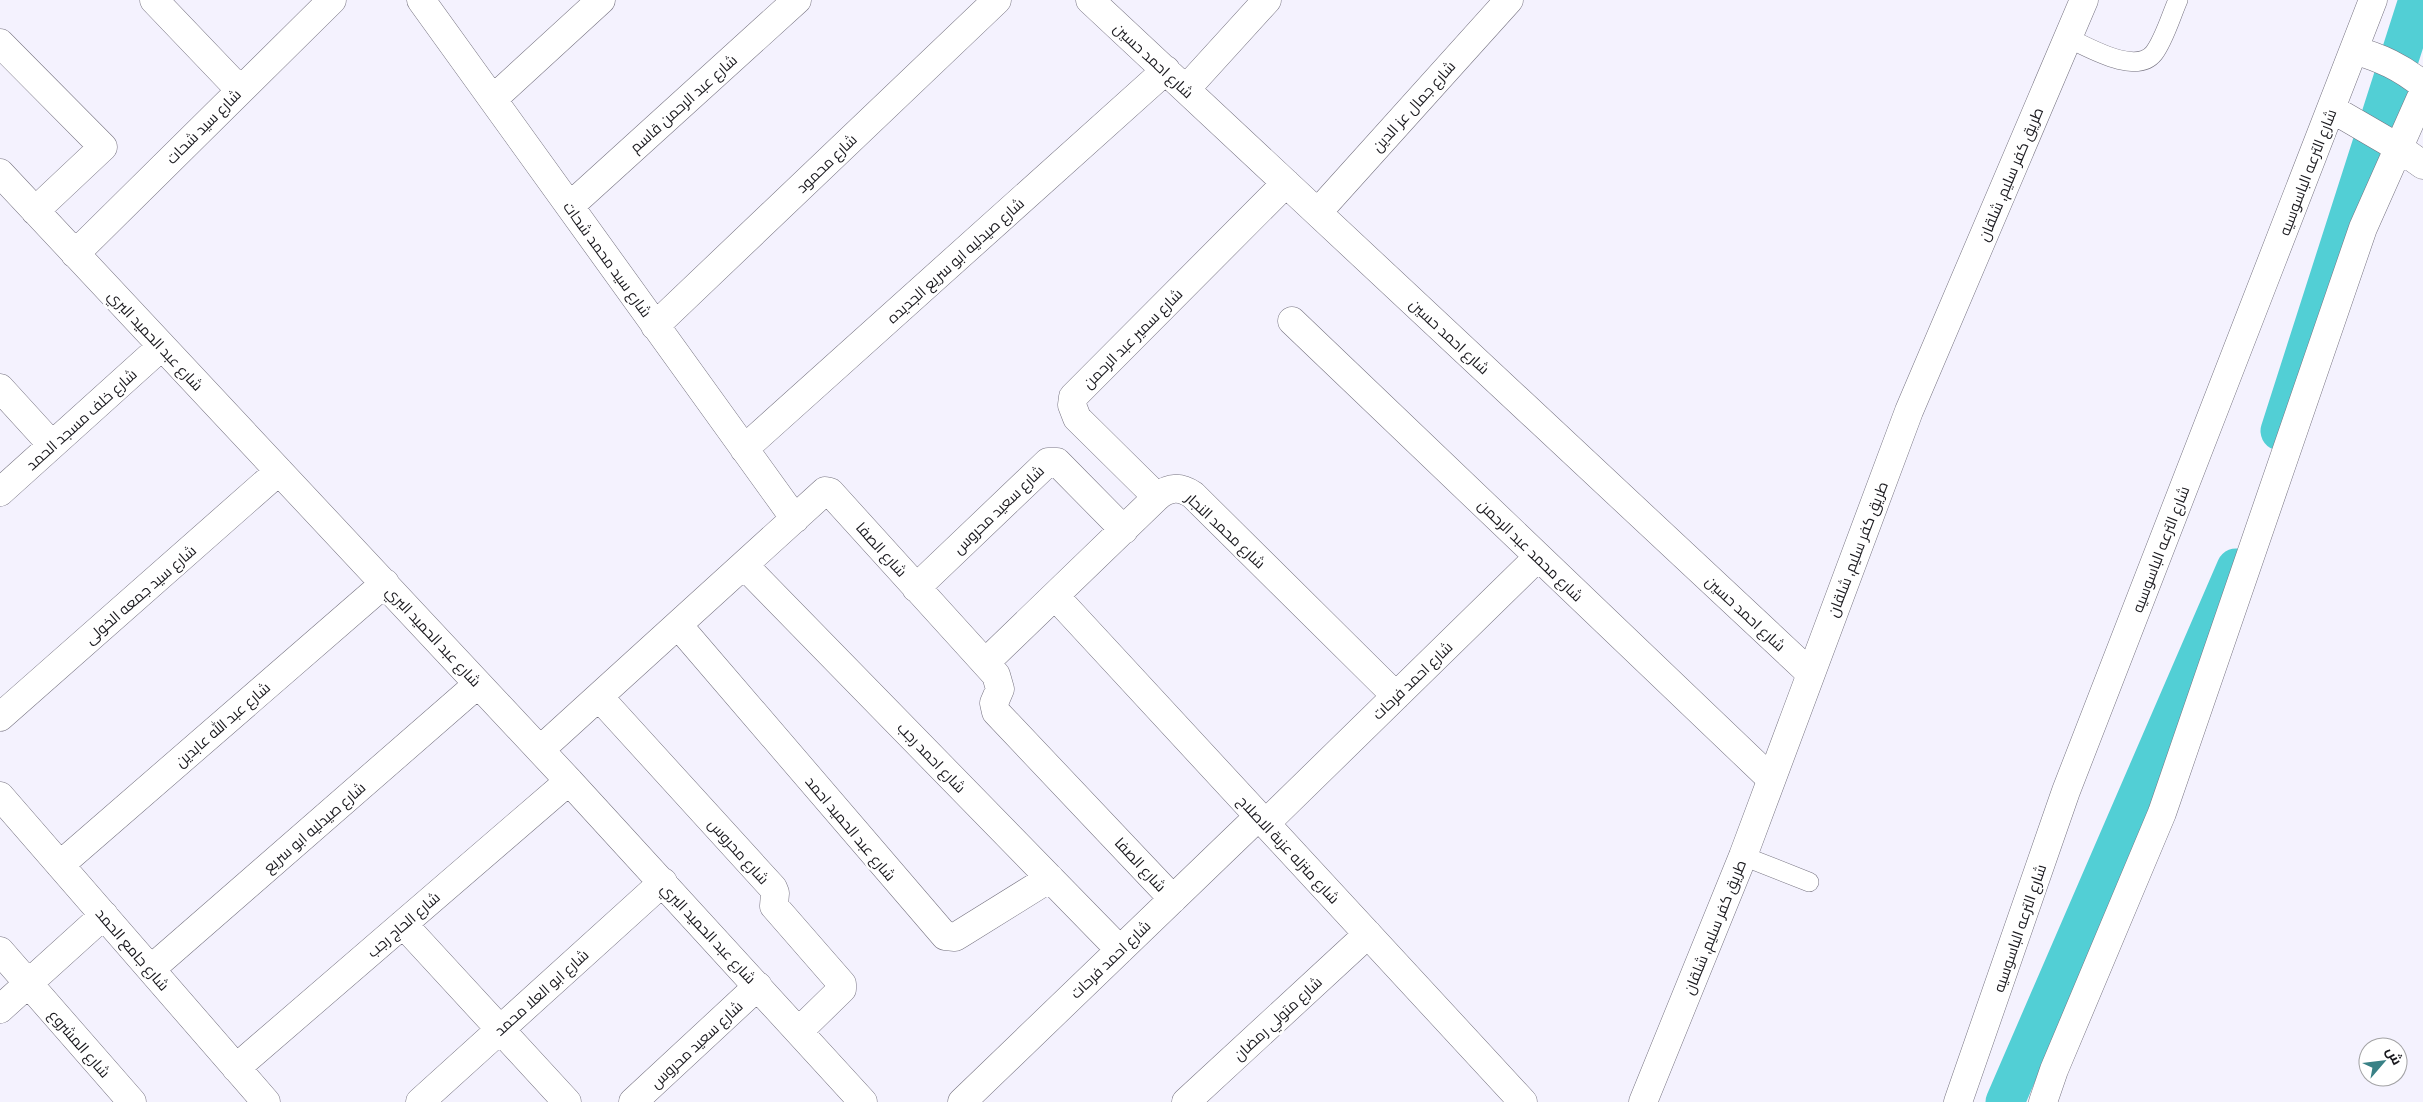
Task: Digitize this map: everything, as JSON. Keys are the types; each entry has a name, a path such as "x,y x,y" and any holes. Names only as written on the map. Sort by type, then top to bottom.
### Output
{"street":[{"path":"154,0 240,90"},
{"name":"شارع سيد شحات","path":"75,254 332,0"},
{"name":"شارع سيد محمد شحات","path":"421,0 795,519"},
{"path":"493,99 601,0"},
{"name":"شارع عبد الرحمن قاسم","path":"570,206 797,0"},
{"name":"شارع محمود","path":"656,326 997,0"},
{"name":"شارع احمد حسين","path":"1090,0 1810,673"},
{"path":"1186,89 1267,0"},
{"name":"شارع جمال عز الدين","path":"1318,212 1509,0"},
{"name":"شارع الترعه الباسوسيه","path":"1958,1102 2066,791 2374,0"},
{"name":"طريق كفر سليم, شلقان","path":"1643,1102 1743,856 1810,673 1910,412 2082,1"},
{"path":"0,44 103,147 35,211"},
{"path":"2354,50 2380,58 2405,70 2423,85"},
{"name":"شارع صيدليه ابو سريع الجديده","path":"744,449 1166,70"},
{"path":"2043,1102 2054,1070 2162,813 2363,228 2423,93"},
{"path":"2332,109 2399,148 2423,165"},
{"name":"شارع عبد الحميد البري","path":"0,173 663,882 863,1102"},
{"name":"شارع سمير عبد الرحمن","path":"1157,497 1077,418 1072,404 1073,397 1286,183"},
{"name":"شارع محمد عبد الرحمن","path":"1292,321 1771,779"},
{"name":"شارع خلف مسجد الحمد","path":"0,492 162,346"},
{"path":"0,388 52,445"},
{"name":"شارع سعيد محروس","path":"916,588 1048,462 1057,462 1124,530"},
{"name":"شارع سيد جمعه الخولى","path":"0,717 279,471"},
{"name":"شارع محمد النجار","path":"985,663 1157,497 1171,489 1186,491 1193,495 1396,696"},
{"name":"شارع الصفا","path":"540,750 825,491 830,492 996,675 1000,684 994,703 996,712 1173,898"},
{"name":"شارع احمد فرحات","path":"962,1102 1173,898 1262,820 1396,696 1538,557"},
{"name":"شارع احمد رجب","path":"744,565 1120,950"},
{"name":"شارع عبد الله عابدين","path":"60,865 384,583"},
{"name":"شارع منزله عزبة الاصلاح","path":"1055,596 1523,1102"},
{"name":"شارع عبد الحميد احمد","path":"678,626 945,936 956,937 1050,878"},
{"name":"شارع صيدليه ابو سريع","path":"151,969 478,684"},
{"name":"شارع محروس","path":"599,697 773,888 775,893 774,906 842,984 842,989 799,1031"},
{"name":"شارع الحاج رجب","path":"236,1068 569,781"},
{"name":"شارع جامع الحمد","path":"0,796 266,1102"},
{"name":"شارع ابو العلا محمد","path":"420,1102 663,882"},
{"path":"0,1009 104,915"},
{"path":"403,924 567,1102"},
{"name":"شارع متولي رمضان","path":"1186,1102 1368,934"},
{"name":"شارع المشروع","path":"0,951 132,1102"},
{"name":"شارع سعيد محروس","path":"633,1102 758,986"}],"lane":[{"path":"2068,38 2118,60 2130,63 2143,62 2153,54 2178,0"},
{"path":"1743,856 1809,882"}],"waterway":[{"path":"2280,431 2418,0"},
{"path":"2005,1102 2236,568"}]}
